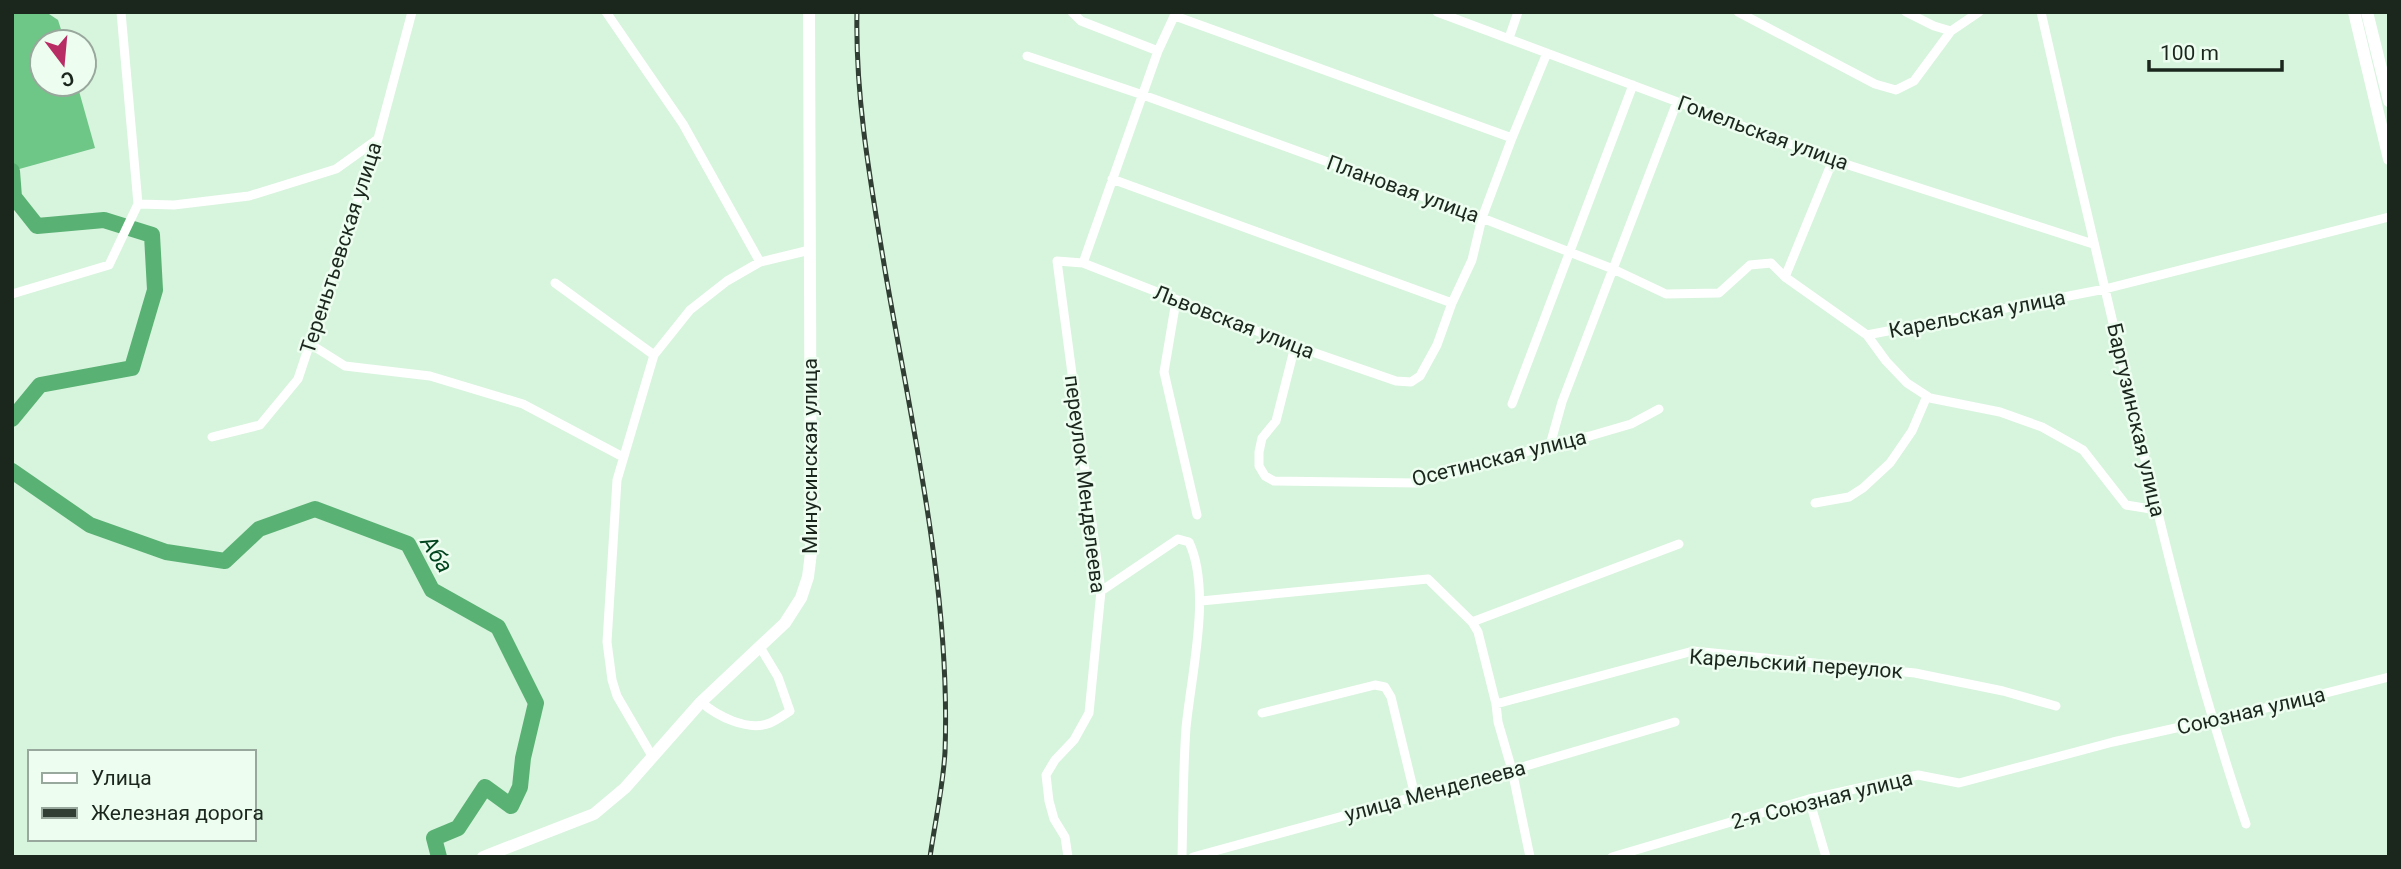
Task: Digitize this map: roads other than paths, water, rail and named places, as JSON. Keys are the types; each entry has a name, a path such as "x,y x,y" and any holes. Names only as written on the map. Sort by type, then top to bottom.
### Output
{"main road":[{"name":"Минусинская улица","path":"483,857 594,814 625,788 701,702 785,622 801,598 809,565 812,478 810,12"},
{"path":"2354,12 2389,159"},
{"path":"2367,12 2389,101"}],"street":[{"path":"12,294 108,265 138,204 121,12"},
{"name":"Тереньтьевская улица","path":"212,437 260,425 298,379 378,139 412,12"},
{"path":"606,12 683,124 760,262"},
{"path":"1072,12 1081,21 1158,51"},
{"name":"Гомельская улица","path":"1437,12 1833,160 2093,244"},
{"path":"1509,38 1518,12"},
{"path":"1738,12 1875,84 1896,90 1914,81 1951,31 1979,12"},
{"path":"1906,12 1951,31"},
{"name":"Баргузинская улица","path":"2041,12 2157,510 2213,720 2246,824"},
{"path":"1083,263 1158,51 1175,14 1512,138"},
{"path":"1112,179 1452,303 1472,260 1482,218 1547,53"},
{"name":"Плановая улица","path":"1027,56 1143,95 1482,218 1613,269 1666,293 1719,293 1749,265 1771,263 1785,277"},
{"path":"1512,404 1633,85"},
{"path":"1550,445 1562,402 1677,102"},
{"path":"138,204 174,205 249,195 336,169 378,139"},
{"path":"1833,160 1785,277 1867,335"},
{"name":"Карельская улица","path":"2157,510 2126,505 2083,450 2042,427 2000,412 1927,396 1907,383 1867,335 2105,289 2389,217"},
{"path":"652,756 617,696 607,642 615,494 623,457 654,355 690,310 727,281 760,262 810,250"},
{"name":"Львовская улица","path":"1057,261 1083,263 1176,301 1395,381 1411,382 1420,376 1437,345 1452,303"},
{"name":"переулок Менделеева","path":"1057,261 1101,591 1090,712 1074,740 1055,760 1046,775 1049,801 1054,819 1065,837 1068,857"},
{"path":"555,283 654,355"},
{"path":"1176,301 1164,372 1197,515"},
{"path":"310,344 345,366 430,376 523,404 623,457"},
{"name":"Осетинская улица","path":"1295,346 1276,421 1262,438 1259,452 1259,466 1265,476 1274,481 1416,482 1620,427 1658,409"},
{"path":"1815,503 1849,497 1890,463 1912,431 1927,396"},
{"path":"1101,591 1178,539 1189,542 1195,556 1200,601 1186,728 1182,857"},
{"path":"1472,622 1679,544"},
{"path":"1200,601 1427,579 1472,622 1478,632 1530,857"},
{"path":"701,702 717,716 747,724 768,724 790,711 778,677 760,647"},
{"name":"Карельский переулок","path":"1496,704 1693,651 1915,673 2003,691 2056,706"},
{"name":"Союзная улица","path":"2113,742 2389,677"},
{"path":"1262,713 1375,685 1385,687 1391,697 1415,796"},
{"name":"улица Менделеева","path":"1193,857 1512,770 1675,722"},
{"name":"2-я Союзная улица","path":"1612,857 1632,854 1809,799 1919,775 1959,783 2113,742"},
{"path":"1809,799 1826,857"}],"waterway":[{"name":"Аба","path":"12,171 14,197 37,226 104,220 152,235 155,290 132,368 40,385 12,419"},
{"name":"Аба","path":"12,471 90,525 166,552 225,561 259,529 315,509 408,544 432,590 498,627 536,703 523,758 520,787 511,806 485,787 458,828 434,838 439,857"}],"railway":[{"path":"857,12 865,141 927,510 942,631 945,752 930,857"}]}
